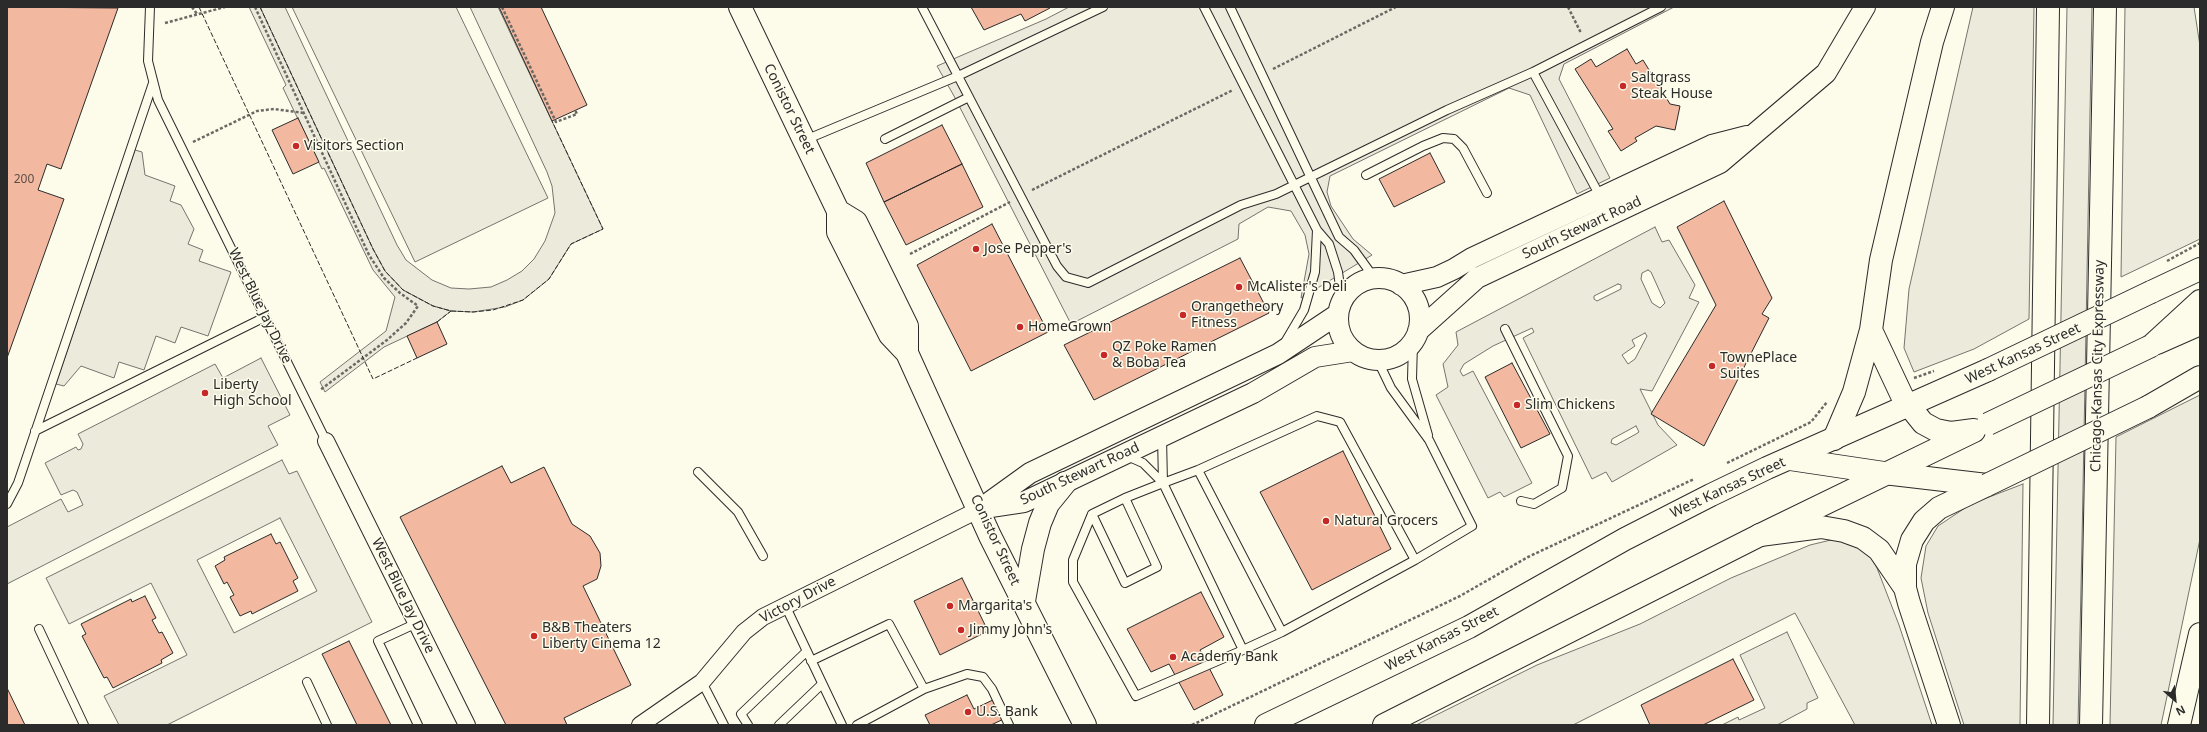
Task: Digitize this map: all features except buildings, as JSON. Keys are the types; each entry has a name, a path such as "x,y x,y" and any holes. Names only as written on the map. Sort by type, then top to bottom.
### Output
{"main road":[{"name":"Conistor Street","path":"740,7 838,211 856,222 907,326 907,353 980,509 990,536 1085,725"},
{"path":"1834,439 1854,392 1871,330 1881,260 1930,50 1943,7"},
{"path":"2038,725 2048,7"},
{"name":"Chicago-Kansas City Expressway","path":"2091,725 2105,7"},
{"name":"West Kansas Street","path":"1266,725 1468,627 1625,539 1711,494 1908,407 2200,269"},
{"path":"2150,346 2200,301"},
{"path":"1384,725 1884,473 2150,346 2200,324"},
{"path":"1871,330 1895,383 1908,407 1923,423 1936,430 1951,433 1981,427"},
{"path":"1949,725 1917,633 1905,588 1905,564 1912,540 1924,521 1939,508 2148,407 2200,377"},
{"path":"1790,459 1884,473 1987,485"},
{"path":"1024,601 1033,549 1040,523 1048,504 1065,483"},
{"path":"1760,535 1821,528 1850,533 1863,538 1879,550 1905,588"},
{"path":"2179,725 2200,634"}],"street":[{"name":"South Stewart Road","path":"1416,337 1478,278 1712,145 1753,135 1826,73 1865,7"},
{"name":"South Stewart Road","path":"1401,285 1423,282 1437,277 1472,258 1604,207"},
{"path":"1375,279 1388,280 1401,285 1410,293 1417,305 1420,317 1416,337 1404,352 1392,358 1378,360 1364,358 1352,351 1341,334 1340,307 1351,290 1362,282 1375,279"},
{"name":"South Stewart Road","path":"980,509 1030,473 1278,354 1340,307"},
{"name":"South Stewart Road","path":"980,509 1024,502 1253,393 1315,357 1352,351"},
{"name":"West Blue Jay Drive","path":"326,441 467,725"},
{"name":"Victory Drive","path":"640,725 702,682 744,632 763,617 980,509"}],"lane":[{"name":"West Blue Jay Drive","path":"150,7 148,61 158,100 326,441"},
{"path":"922,7 1057,266 1066,277 1088,283 1241,205 1276,194 1447,110 1533,72 1661,7"},
{"path":"805,140 958,76 1103,7"},
{"path":"1204,7 1317,230 1329,244 1338,272 1340,307"},
{"path":"1230,7 1339,238 1354,250 1375,279"},
{"path":"1533,72 1604,207"},
{"path":"7,504 18,482 153,82"},
{"path":"884,139 969,97"},
{"path":"1366,175 1423,146 1443,138 1454,139 1463,148 1487,193"},
{"path":"1278,354 1304,310 1315,272 1317,230"},
{"path":"35,431 265,317"},
{"path":"1504,328 1568,456 1562,488 1534,504 1521,501"},
{"path":"1416,337 1412,379 1429,440"},
{"path":"1378,360 1391,388 1429,440 1472,526 1415,560 1282,632 1136,696 1073,582 1073,560 1092,514 1125,498 1198,470 1317,416 1340,422 1415,560"},
{"path":"1162,436 1163,483"},
{"path":"1124,455 1142,463 1163,483 1243,650"},
{"path":"1198,470 1282,632"},
{"path":"698,472 738,512 762,556"},
{"path":"1092,514 1125,582 1157,567 1125,498"},
{"path":"785,605 810,661 842,725"},
{"path":"417,623 378,641 418,725"},
{"path":"810,661 889,624 924,689"},
{"path":"38,629 84,725"},
{"path":"748,725 742,714 806,652"},
{"path":"857,725 924,689 967,674 983,677 992,689 1009,725"},
{"path":"307,682 327,725"},
{"path":"702,682 724,725"},
{"path":"779,725 822,684"}],"path":[{"path":"192,7 197,14"},
{"path":"165,23 224,7"},
{"path":"256,7 370,255 384,278 400,293 418,306 406,324 320,390"},
{"path":"502,7 556,122 577,114 575,110"},
{"path":"1262,75 1396,7"},
{"path":"1568,7 1587,44"},
{"path":"910,254 1020,196 1244,85"},
{"path":"193,142 257,111 274,109 304,113"},
{"path":"2164,263 2200,243"},
{"path":"1192,725 1460,596 1528,557 1695,479"}],"shaded area":[{"path":"249,7 260,7 373,249 385,271 403,290 433,306 451,311 437,322 384,347 325,392 320,382 386,331 395,297 373,270 324,168 322,169 283,88 286,85"},
{"path":"260,7 285,7 397,245 406,260 432,280 451,288 469,289 491,287 507,280 522,271 534,259 545,241 555,213 552,186 547,172 470,7 498,7 603,229 571,244 549,279 523,300 505,307 473,312 451,311 433,306 403,290 385,271 373,249"},
{"path":"292,7 456,7 548,198 415,262"},
{"path":"1069,7 1674,7 1564,64 1559,79 1610,178 1577,194 1530,95 1509,88 1330,176 1327,192 1331,206 1353,239 1372,255 1301,298 1309,254 1305,235 1291,211 1268,207 1239,224 1238,239 1071,324 954,96 937,66 1046,19"},
{"path":"1973,7 2034,7 2029,319 1974,349 1914,372 1904,348 1909,289"},
{"path":"2067,7 2092,7 2082,541 2078,725 2053,725"},
{"path":"2125,7 2194,7 2200,46 2200,239 2121,277"},
{"path":"135,150 142,152 145,175 175,186 170,201 181,205 194,229 188,244 203,250 199,261 231,272 208,336 181,327 175,343 156,336 144,370 119,362 114,378 81,366 64,386 56,384"},
{"path":"1655,227 1662,242 1669,240 1695,285 1689,298 1699,302 1652,391 1640,389 1658,425 1677,445 1612,482 1606,472 1592,479 1523,338 1534,332 1532,328 1493,346 1464,364 1460,371 1463,376 1473,371 1532,483 1504,497 1500,492 1488,498 1436,395 1448,387 1443,364 1458,345 1456,332","holes":["1648,270 1651,272 1665,303 1660,308 1652,303 1641,279 1642,273","1618,284 1621,285 1621,289 1597,301 1594,299 1594,296","1645,333 1647,336 1635,359 1628,364 1622,355 1635,346 1632,340","1636,426 1639,432 1616,445 1611,443 1612,439"]},
{"path":"261,358 290,415 268,426 278,445 7,584 7,527 61,499 68,512 83,505 77,492 73,490 61,495 45,463 76,447 78,450 81,449 83,444 78,434 215,364 223,378"},
{"path":"2200,395 2200,539 2161,725 2110,725 2116,437"},
{"path":"282,460 289,474 297,471 372,622 167,725 119,725 104,696 187,655 151,583 69,624 46,578","holes":["280,518 317,591 234,633 197,560"]},
{"path":"2023,484 2020,725 1964,725 1928,613 1921,578 1926,546 1938,526 1971,504"},
{"path":"1835,539 1866,549 1877,568 1899,625 1932,725 1855,725 1795,613 1573,725 1416,725 1537,665 1640,624 1731,578 1810,545"},
{"path":"1787,632 1818,698 1807,703 1807,709 1777,725 1722,725 1738,717 1739,720 1765,708 1740,655"}],"fence":[{"path":"199,7 373,379 417,358"},
{"path":"260,7 373,249 385,271 403,290 433,306 451,311 473,312 493,310 523,300 549,279 571,244 603,229 552,121"},
{"path":"437,322 451,311"}],"place":[{"name":"Saltgrass Steak House","path":"1623,86"},
{"name":"Visitors Section","path":"296,146"},
{"name":"Jose Pepper's","path":"976,249"},
{"name":"McAlister's Deli","path":"1239,287"},
{"name":"Orangetheory Fitness","path":"1183,315"},
{"name":"HomeGrown","path":"1020,327"},
{"name":"QZ Poke Ramen & Boba Tea","path":"1104,355"},
{"name":"TownePlace Suites","path":"1712,366"},
{"name":"Liberty High School","path":"205,393"},
{"name":"Slim Chickens","path":"1517,405"},
{"name":"Natural Grocers","path":"1326,521"},
{"name":"Margarita's","path":"950,606"},
{"name":"Jimmy John's","path":"961,630"},
{"name":"B&B Theaters Liberty Cinema 12","path":"534,636"},
{"name":"Academy Bank","path":"1173,657"},
{"name":"U.S. Bank","path":"968,712"}]}
